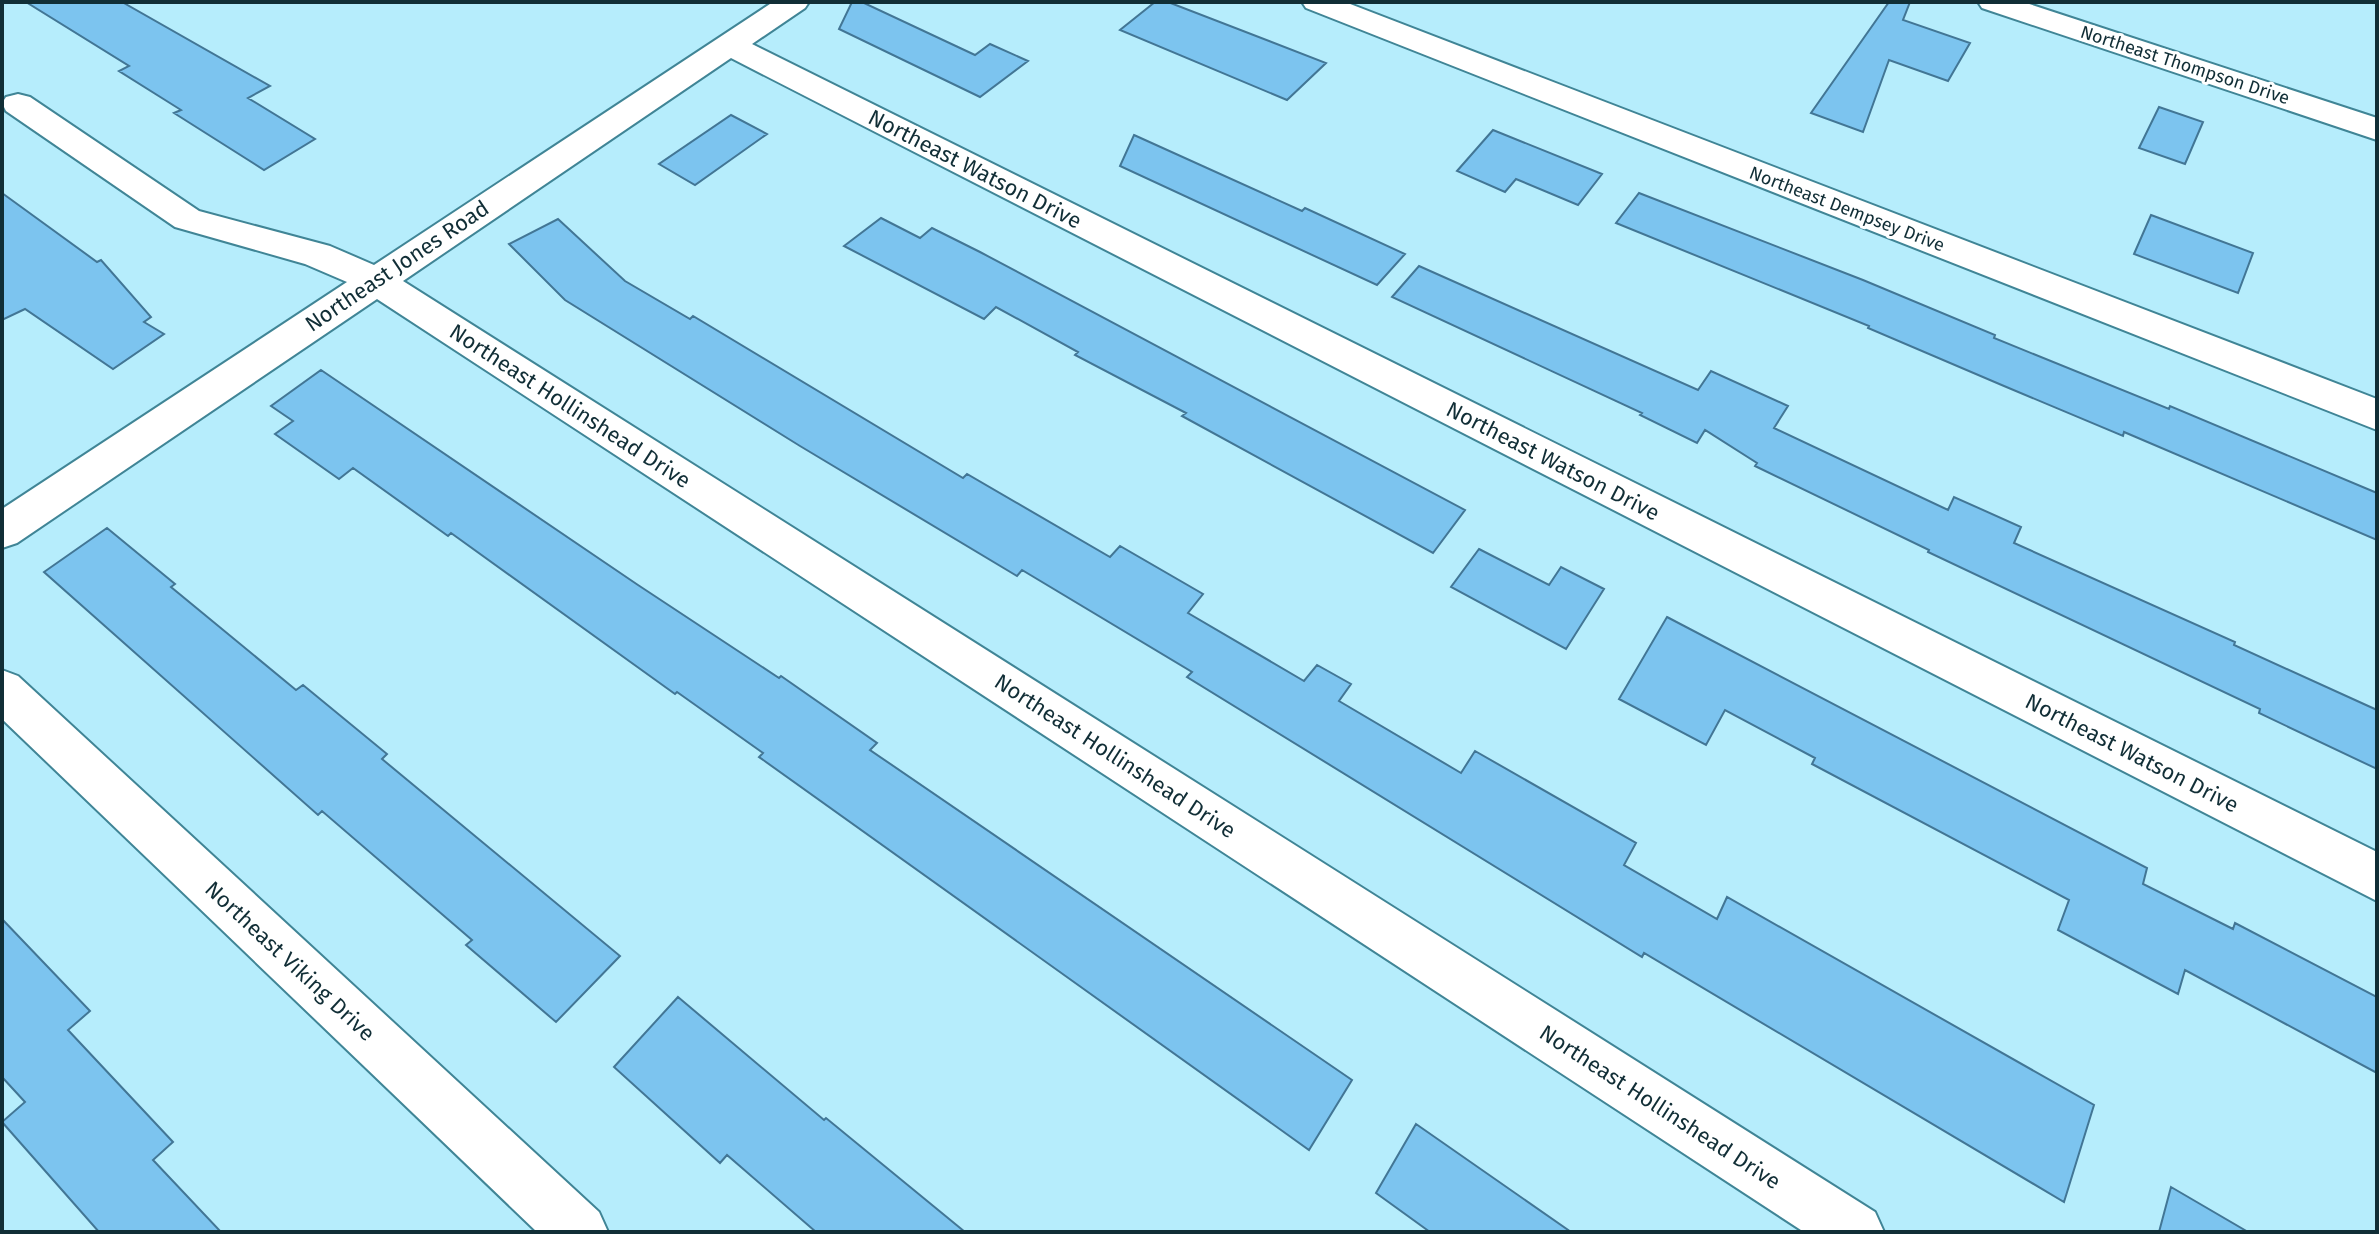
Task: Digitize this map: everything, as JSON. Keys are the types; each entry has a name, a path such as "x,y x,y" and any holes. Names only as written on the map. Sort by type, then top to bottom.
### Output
{"street":[{"name":"Northeast Jones Road","path":"2,531 794,2"},
{"name":"Northeast Dempsey Drive","path":"1317,2 2377,415"},
{"name":"Northeast Thompson Drive","path":"1993,2 2377,129"},
{"name":"Northeast Watson Drive","path":"729,45 2377,877"},
{"name":"Northeast Hollinshead Drive","path":"18,104 187,219 317,255 375,280 1855,1232"},
{"name":"Northeast Viking Drive","path":"2,690 579,1232"}],"building":[{"path":"26,2 122,2 270,86 248,98 315,139 264,170 174,113 181,110 119,71 129,66"},
{"path":"852,2 862,2 975,55 990,44 1028,61 980,97 839,29"},
{"path":"1155,2 1168,2 1326,63 1287,100 1120,30"},
{"path":"1889,2 1910,2 1903,20 1970,43 1948,81 1889,60 1863,132 1811,113"},
{"path":"2159,107 2203,122 2185,164 2139,148"},
{"path":"731,115 767,134 695,185 659,164"},
{"path":"1493,130 1602,174 1578,205 1516,179 1505,192 1457,171"},
{"path":"1134,135 1405,254 1377,285 1120,166"},
{"path":"2,193 97,262 101,260 151,317 144,322 164,334 113,369 25,309 2,320"},
{"path":"1639,193 1863,280 1995,335 1994,338 2169,409 2170,406 2377,493 2377,540 2124,432 2123,436 1869,326 1616,223"},
{"path":"2151,215 2253,253 2238,293 2134,254"},
{"path":"881,218 920,238 932,228 980,252 1465,510 1433,553 1182,416 1186,413 1075,355 1078,352 996,307 984,319 844,246"},
{"path":"558,219 625,281 690,319 693,316 963,478 967,474 1110,557 1120,546 1203,594 1188,613 1304,681 1317,665 1351,684 1339,701 1461,773 1475,751 1636,843 1624,865 1717,919 1727,897 2094,1105 2064,1202 1644,953 1642,957 1187,677 1192,672 1022,570 1017,576 565,300 509,244"},
{"path":"1419,266 1698,390 1711,371 1788,406 1774,428 1948,510 1954,497 2021,527 2014,543 2235,642 2234,645 2377,710 2377,769 2259,713 2260,709 1928,552 1755,466 1757,463 1705,430 1697,443 1640,415 1642,413 1392,297"},
{"path":"321,370 638,585 779,678 781,676 877,743 870,750 1352,1080 1309,1150 759,757 763,753 677,692 675,694 451,533 448,536 353,468 339,479 275,434 293,421 271,406"},
{"path":"107,528 175,584 171,587 296,690 303,685 387,754 382,759 620,956 556,1022 466,945 472,940 322,811 318,815 44,572"},
{"path":"1479,549 1549,585 1561,567 1604,589 1566,649 1451,587"},
{"path":"1667,617 2147,868 2143,884 2233,929 2235,923 2377,997 2377,1073 2185,970 2178,994 2058,930 2069,900 1812,764 1815,758 1725,710 1706,745 1619,699"},
{"path":"2,919 90,1011 68,1030 173,1142 153,1160 221,1232 99,1232 2,1122 25,1102 2,1077"},
{"path":"678,997 824,1120 826,1118 965,1232 816,1232 727,1155 720,1163 614,1067"},
{"path":"1416,1124 1571,1232 1430,1232 1376,1193"},
{"path":"2171,1187 2248,1232 2159,1232"}]}
